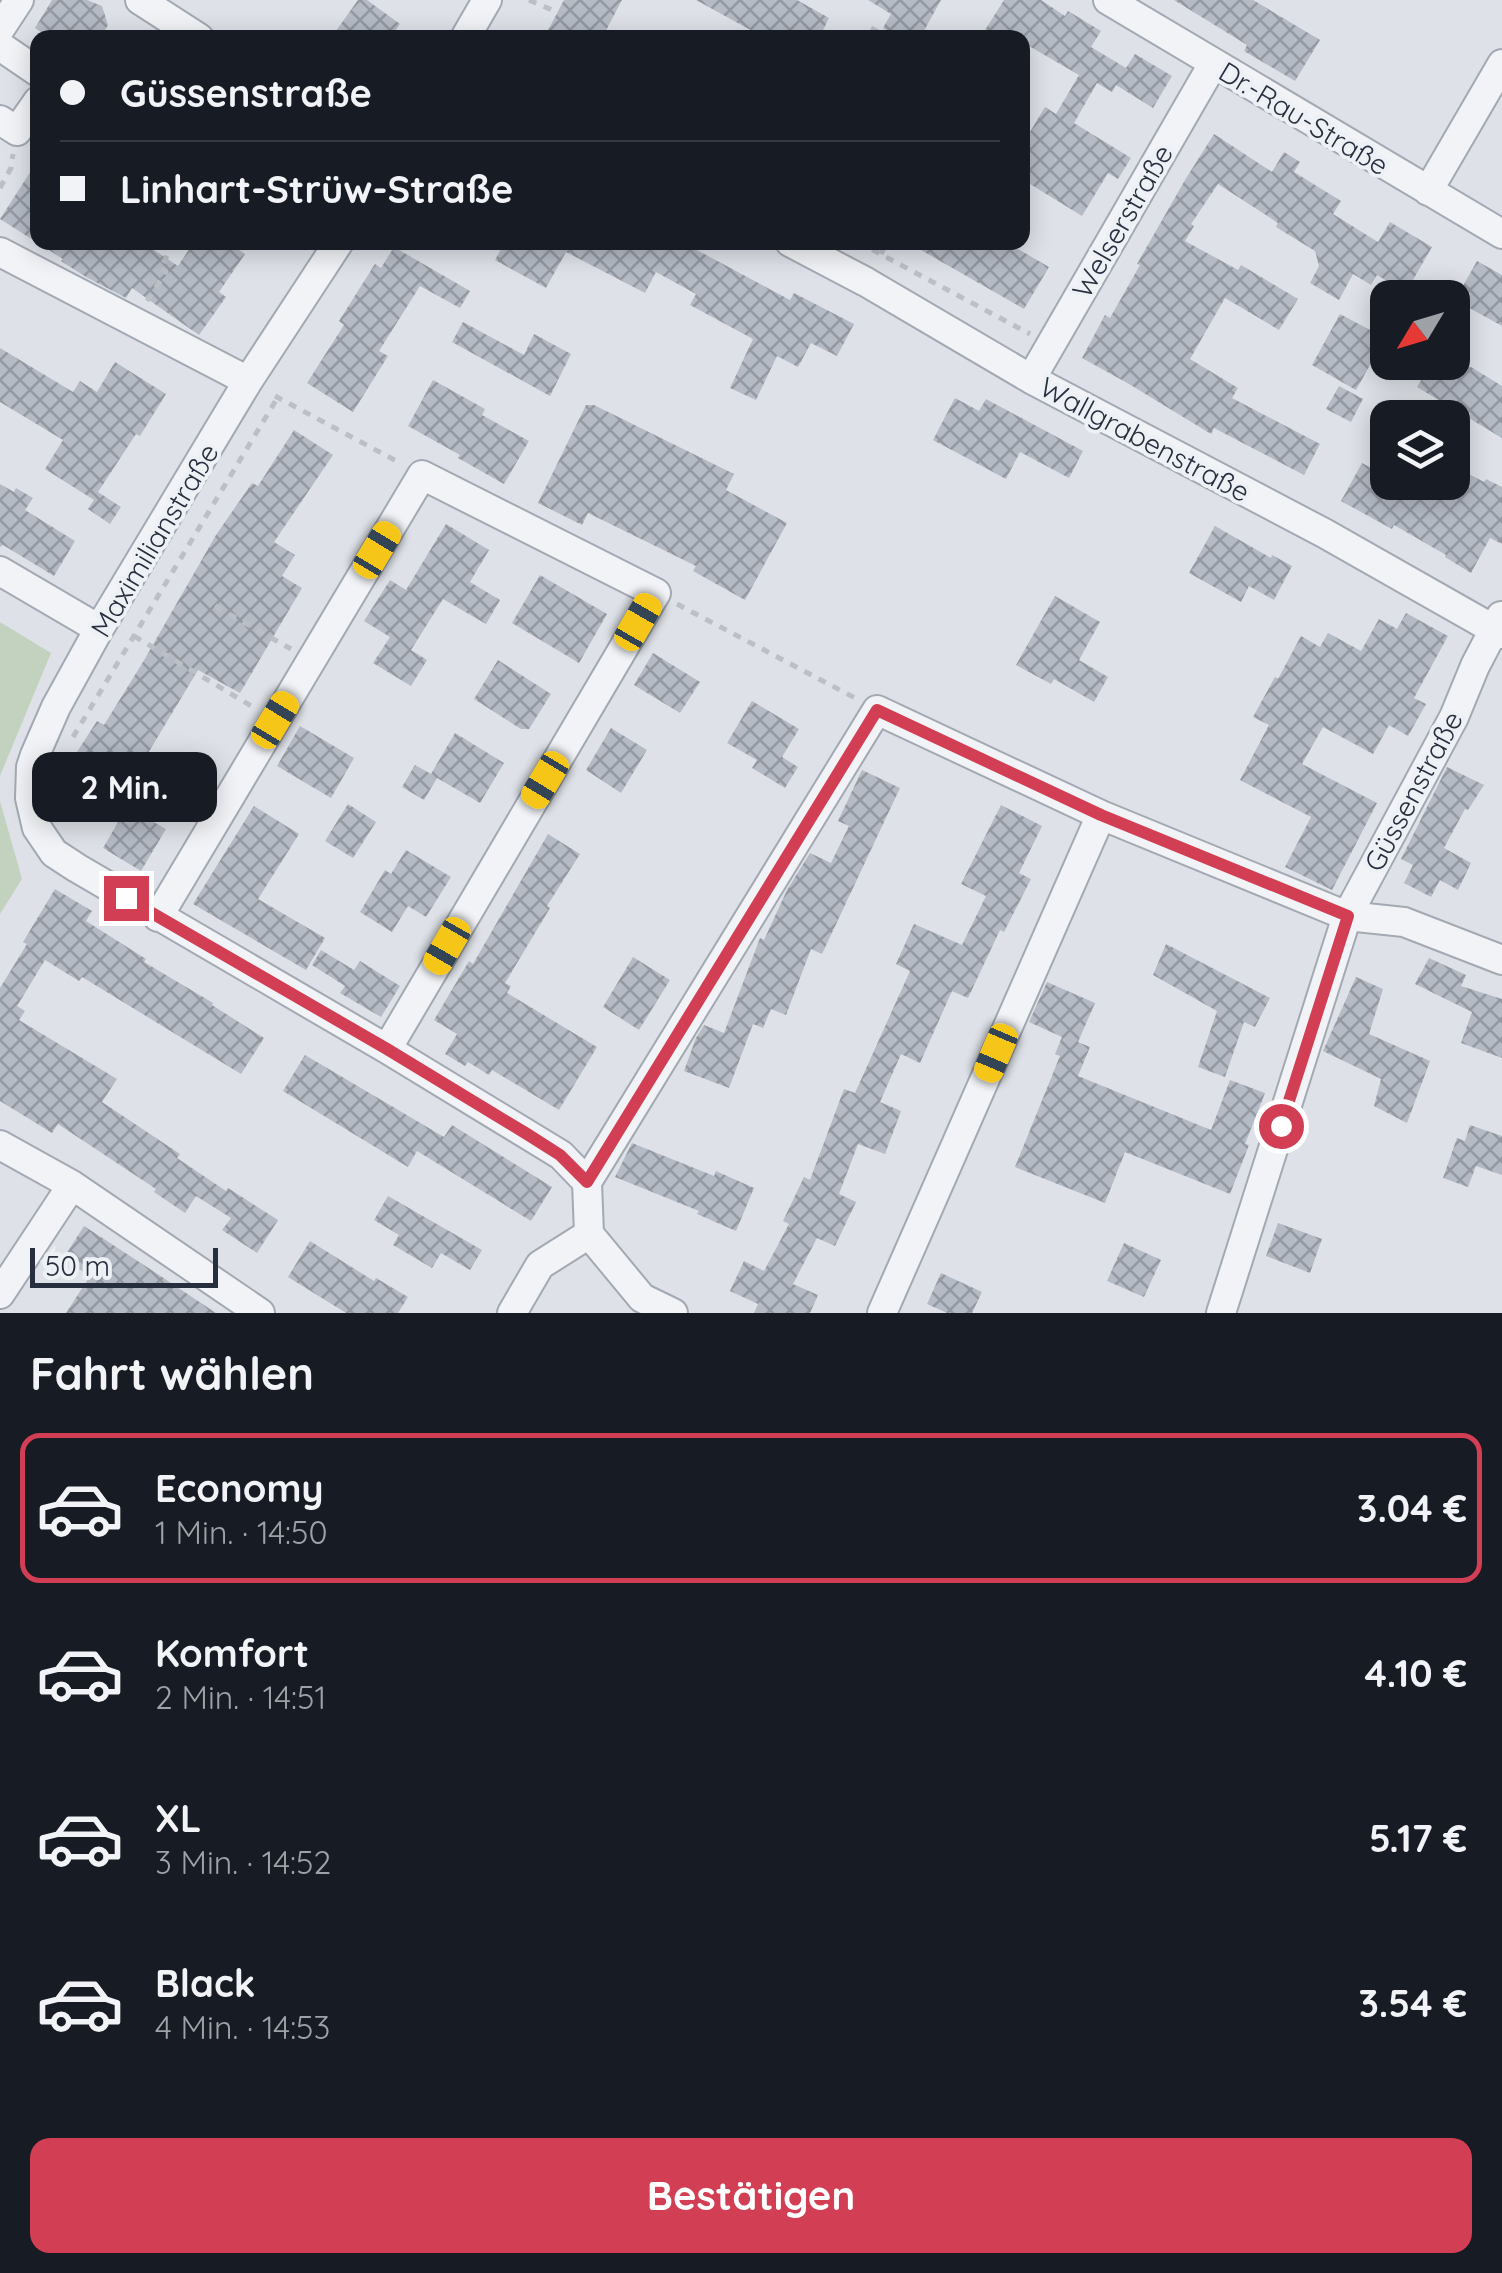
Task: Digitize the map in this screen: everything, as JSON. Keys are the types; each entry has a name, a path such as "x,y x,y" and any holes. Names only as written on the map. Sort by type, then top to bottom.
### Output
{"street":[{"path":"0,29 19,0"},
{"path":"140,0 187,30"},
{"path":"469,30 486,0"},
{"name":"Dr.-Rau-Straße","path":"1108,0 1502,234"},
{"path":"0,46 30,67"},
{"name":"Welserstraße","path":"1031,380 1213,64"},
{"path":"1428,191 1502,64"},
{"path":"8,126 30,108"},
{"name":"Maximilianstraße","path":"158,916 54,852 37,828 30,798 31,768 56,707 100,629 248,381 335,250"},
{"name":"Wallgrabenstraße","path":"805,250 1031,380 1499,626"},
{"path":"0,252 248,381"},
{"path":"387,1049 656,592 422,475 158,916 560,1155 587,1182"},
{"path":"0,571 100,629"},
{"path":"1499,626 1498,670 1502,672"},
{"name":"Güssenstraße","path":"1222,1313 1348,916 1499,626"},
{"path":"673,1313 642,1298 589,1234 587,1182 877,710 1101,815 1348,916 1404,922 1502,960"},
{"path":"882,1313 1101,815"},
{"path":"0,1146 72,1185 260,1313"},
{"path":"0,1294 72,1185"},
{"path":"512,1313 540,1265 589,1234"}],"path":[{"path":"529,0 552,10"},
{"path":"871,28 875,30"},
{"path":"0,188 11,168 8,126"},
{"path":"134,322 166,272 160,268 171,250"},
{"path":"873,250 1050,344"},
{"path":"881,254 883,250"},
{"path":"248,381 422,475"},
{"path":"73,738 278,397"},
{"path":"656,592 877,710"},
{"path":"215,606 311,660"},
{"path":"133,636 275,720"}],"green space":[{"path":"0,622 51,653 0,776"},
{"path":"0,801 22,879 0,914"}],"building":[{"path":"52,0 87,0 102,6 108,25 105,30 35,28"},
{"path":"358,0 367,0 400,24 396,30 337,30"},
{"path":"564,0 622,0 606,30 548,30"},
{"path":"696,0 797,0 829,18 823,30 750,30"},
{"path":"868,0 941,0 924,30 886,30 883,28 891,14"},
{"path":"1004,0 1041,0 1065,16 1068,11 1101,31 1091,47 1126,68 1135,54 1172,76 1153,108 1116,85 1112,92 1097,83 1074,123 1131,158 1118,179 1108,173 1082,216 1030,184 1030,132 1045,107 1056,114 1079,75 1030,47 1030,30 985,30"},
{"path":"1174,0 1253,0 1320,40 1295,81 1244,51 1247,45"},
{"path":"1214,134 1272,172 1284,152 1300,162 1294,172 1341,201 1333,214 1378,242 1390,222 1432,247 1413,280 1386,280 1377,275 1370,284 1353,274 1339,300 1310,283 1319,266 1315,251 1218,184 1191,224 1194,226 1185,241 1238,270 1241,265 1298,299 1279,330 1225,298 1190,359 1238,388 1232,398 1320,444 1304,475 1214,428 1211,434 1082,358 1105,315 1110,318"},
{"path":"30,172 30,238 0,219"},
{"path":"49,250 154,250 178,266 189,250 239,250 245,254 219,292 226,297 199,335 132,288 126,298 86,277"},
{"path":"392,250 399,250 470,291 460,308 420,286 379,351 388,356 353,412 307,383 344,325 339,321 375,264 381,268"},
{"path":"501,250 697,250 790,300 794,293 854,324 837,356 811,343 798,367 777,356 756,400 730,388 753,339 690,305 696,294 656,272 645,293 566,252 546,288 495,260"},
{"path":"921,250 1020,250 1049,267 1024,309"},
{"path":"1477,261 1502,275 1502,326 1470,308 1470,280 1466,280"},
{"path":"1340,314 1370,330 1370,365 1356,390 1312,365"},
{"path":"463,322 524,355 534,334 571,354 550,396 452,342"},
{"path":"0,348 73,392 80,381 97,392 115,362 166,394 98,492 121,507 110,524 88,509 94,500 45,469 63,440 0,402"},
{"path":"1470,366 1502,386 1502,438 1470,419 1470,400 1439,400 1417,387 1421,380 1470,380"},
{"path":"433,380 485,409 482,415 529,441 504,484 408,426"},
{"path":"1339,386 1363,399 1351,422 1326,409"},
{"path":"955,398 979,411 986,399 1083,451 1069,478 1020,452 1006,479 933,440"},
{"path":"586,405 594,405 734,474 726,490 787,523 745,600 693,571 696,566 588,513 582,525 538,503"},
{"path":"294,430 333,455 274,542 295,555 282,576 302,588 240,693 198,670 121,798 126,801 116,818 95,806 106,786 91,777 98,766 77,752 97,721 104,725 216,535 252,483 258,486"},
{"path":"1362,463 1370,467 1370,500 1470,500 1470,475 1502,487 1502,544 1490,538 1471,573 1394,525 1392,529 1341,501"},
{"path":"0,484 33,498 25,510 75,541 54,576 3,545 0,547"},
{"path":"446,524 489,550 470,582 500,600 486,624 443,599 411,650 427,660 411,686 373,663 390,637 364,621 390,580 406,590"},
{"path":"1215,526 1292,566 1274,600 1249,586 1241,602 1189,573"},
{"path":"540,575 607,614 579,663 512,623"},
{"path":"1055,596 1100,622 1079,660 1108,677 1094,702 1054,679 1051,684 1016,665"},
{"path":"1406,613 1448,636 1414,698 1426,704 1408,736 1389,725 1373,754 1323,727 1302,764 1377,803 1332,890 1285,867 1311,817 1240,780 1269,725 1253,717 1301,636 1320,647 1328,633 1361,651 1379,619 1397,629"},
{"path":"653,653 700,682 680,713 634,685"},
{"path":"498,660 551,694 529,729 521,729 474,699"},
{"path":"752,701 799,729 782,757 798,767 785,788 752,768 757,760 727,743"},
{"path":"300,726 354,758 331,798 277,766"},
{"path":"611,728 647,750 621,793 586,770"},
{"path":"455,733 504,763 480,803 437,778 424,800 402,787 415,765 431,774"},
{"path":"1447,767 1484,785 1465,809 1444,848 1471,863 1458,890 1440,880 1431,897 1404,883 1413,865 1401,859"},
{"path":"862,770 900,788 822,954 811,949 786,1015 771,1009 763,1028 753,1024 729,1088 684,1071 704,1025 724,1033 760,938 764,940 787,890 810,853 831,863 849,826 838,821"},
{"path":"348,804 376,822 353,858 325,841"},
{"path":"1001,805 1042,826 1019,873 1031,879 1004,932 1000,930 968,998 952,991 920,1063 901,1054 880,1102 901,1111 885,1154 858,1144 839,1194 856,1202 835,1246 817,1238 793,1284 818,1295 810,1313 754,1313 758,1304 730,1291 744,1261 764,1271 789,1224 783,1221 804,1177 810,1180 844,1089 855,1093 910,971 896,964 914,924 962,945 986,896 961,884"},
{"path":"254,806 299,834 258,899 325,938 306,970 193,904"},
{"path":"127,807 166,829 141,871 103,848"},
{"path":"548,834 580,854 505,983 511,986 507,993 597,1047 559,1110 492,1070 489,1075 445,1054 457,1034 434,1020 469,961 473,964"},
{"path":"406,850 451,877 426,917 408,906 392,932 360,912 385,870 391,874"},
{"path":"55,889 92,911 86,921 264,1038 241,1074 82,977 79,981 45,960 17,1006 25,1011 19,1020 117,1079 102,1102 180,1154 177,1158 226,1191 228,1188 278,1220 257,1253 222,1230 231,1218 196,1196 185,1213 154,1192 156,1189 58,1124 52,1133 0,1101 0,988"},
{"path":"1166,944 1270,998 1255,1027 1244,1022 1225,1077 1198,1067 1217,1011 1153,975"},
{"path":"321,950 354,970 360,961 400,986 381,1017 340,993 345,986 312,965"},
{"path":"633,957 670,980 639,1030 603,1007"},
{"path":"1429,958 1466,975 1461,986 1502,999 1502,1058 1461,1043 1472,1012 1415,984"},
{"path":"1356,977 1383,989 1369,1034 1430,1061 1407,1123 1374,1106 1381,1079 1323,1051"},
{"path":"1047,982 1095,1003 1078,1042 1090,1047 1078,1076 1211,1130 1230,1080 1265,1093 1230,1194 1125,1152 1105,1203 1015,1167 1060,1056 1055,1054 1062,1037 1029,1022"},
{"path":"305,1055 444,1137 452,1125 552,1187 531,1221 417,1151 408,1167 283,1091"},
{"path":"1470,1125 1502,1136 1502,1175 1476,1166 1468,1187 1443,1178 1457,1138 1465,1141"},
{"path":"632,1143 754,1188 736,1231 697,1214 699,1211 615,1177"},
{"path":"388,1196 482,1250 470,1270 441,1253 432,1268 393,1245 399,1235 374,1220"},
{"path":"1278,1223 1322,1239 1310,1273 1266,1256"},
{"path":"84,1226 216,1313 66,1313 90,1276 63,1259"},
{"path":"310,1241 408,1297 398,1313 346,1313 288,1277"},
{"path":"1124,1243 1161,1260 1144,1297 1107,1281"},
{"path":"941,1273 982,1292 972,1313 947,1313 927,1304"}],"route":[{"path":"126,898 527,1134 560,1155 587,1182 877,710 1101,815 1348,916 1281,1126"}]}
